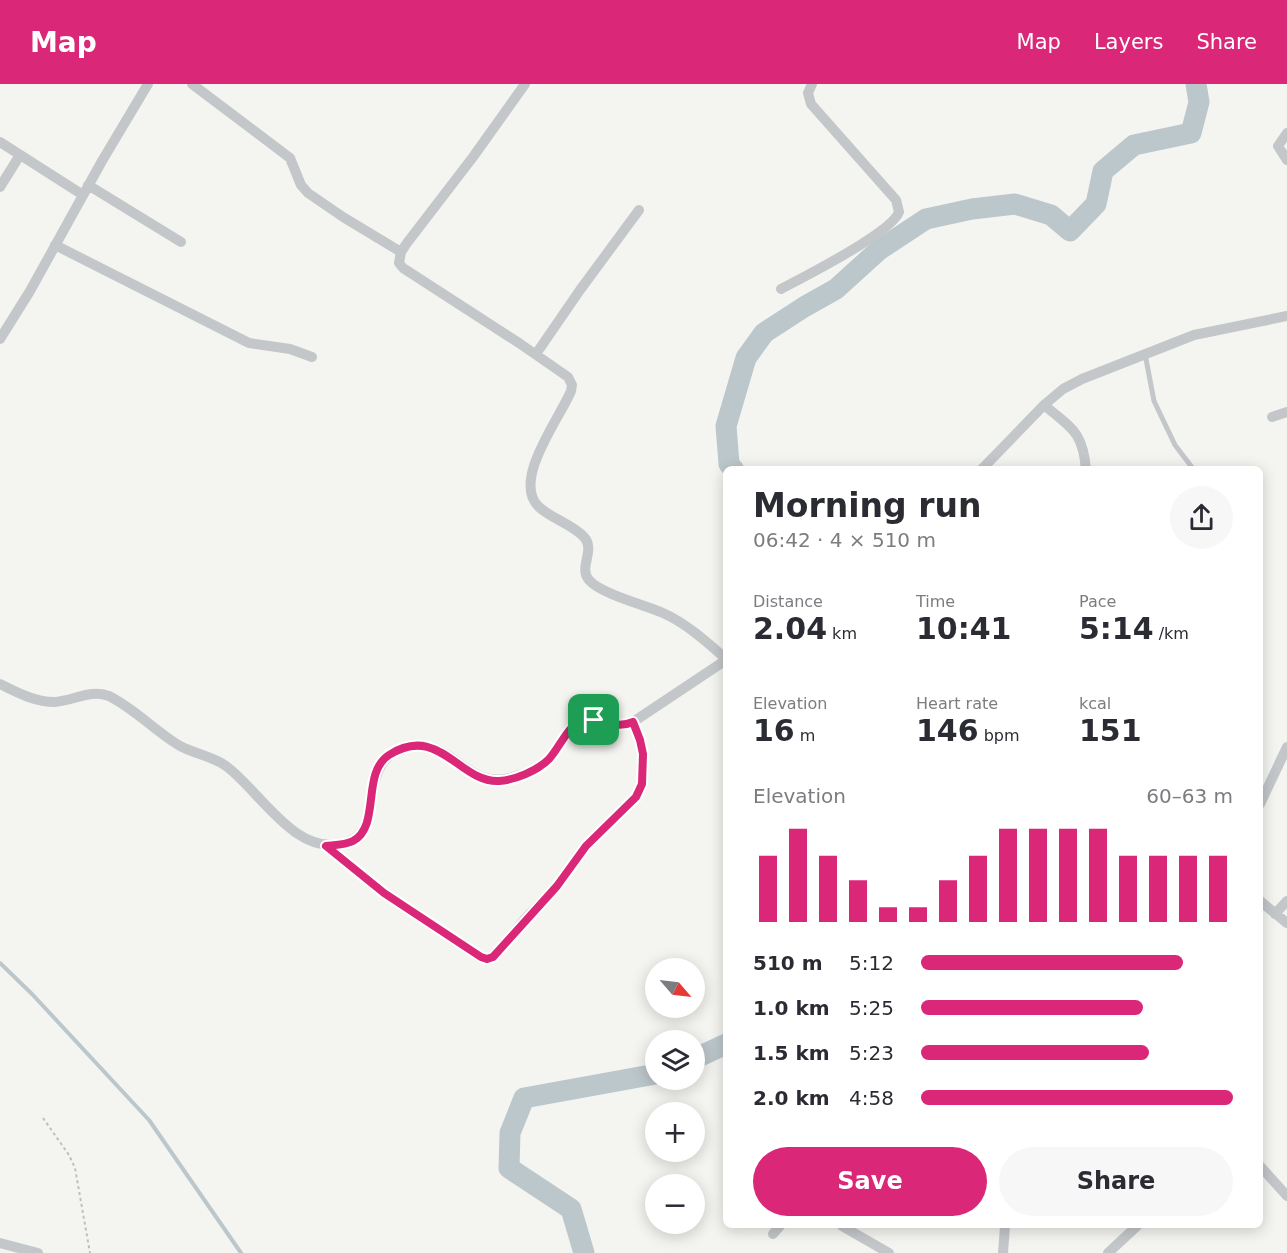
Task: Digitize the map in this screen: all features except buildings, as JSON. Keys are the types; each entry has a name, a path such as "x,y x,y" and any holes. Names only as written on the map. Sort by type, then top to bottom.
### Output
{"street":[{"path":"0,339 30,291 123,124 148,84"},
{"path":"192,84 290,158 301,185 308,193 401,252"},
{"path":"525,84 401,252 399,258 403,268 536,354 563,373 572,386 565,405 534,464 530,491 538,507 578,532 587,541 589,552 585,570 589,580 603,589 664,614 723,658"},
{"path":"781,289 837,260 892,223 899,212 896,200 811,104 808,93 812,84"},
{"path":"1287,133 1278,146 1287,160"},
{"path":"0,142 181,242"},
{"path":"0,187 20,155"},
{"path":"536,354 639,210"},
{"path":"55,245 249,343 290,349 312,357"},
{"path":"985,466 1044,405 1063,389 1082,379 1194,335 1287,316"},
{"path":"1044,405 1078,436 1084,449 1086,466"},
{"path":"1272,417 1287,412"},
{"path":"326,846 351,842 363,832 378,768 389,755 416,746 429,747 442,752 481,777 499,781 537,769 548,760 580,721 603,721 624,726 723,662"},
{"path":"0,684 25,696 54,702 89,693 100,692 109,696 180,746 223,764 297,833 309,841 326,846 393,899 481,957 490,958 497,954 524,920 557,886 586,846 636,797 642,784 643,754 633,722"},
{"path":"1263,798 1287,747"},
{"path":"1275,914 1287,901"},
{"path":"1263,904 1287,923"},
{"path":"1263,1169 1287,1196"},
{"path":"845,1228 889,1253"},
{"path":"1003,1253 1005,1228"},
{"path":"1108,1253 1135,1228"},
{"path":"0,1243 38,1253"}],"lane":[{"path":"1145,354 1154,401 1175,445 1191,466"}],"path":[{"path":"43,1118 69,1155 75,1168 90,1253"}],"waterway":[{"path":"731,466 726,426 746,358 764,333 836,289 879,250 926,219 972,209 1015,204 1051,215 1070,231 1096,204 1103,171 1134,145 1191,133 1199,102 1196,84"},
{"path":"0,963 32,994 149,1120 241,1253"},
{"path":"705,1054 723,1045"},
{"path":"584,1253 571,1209 509,1168 510,1133 524,1098 645,1076"}],"route":[{"path":"585,719 594,720 624,726 633,722 643,754 644,774 640,790 622,813 586,846 557,886 493,957 484,959 402,905 326,846 351,842 363,832 378,768 389,755 416,746 429,747 442,752 481,777 499,781 537,769 548,760 576,724 585,719"}]}
